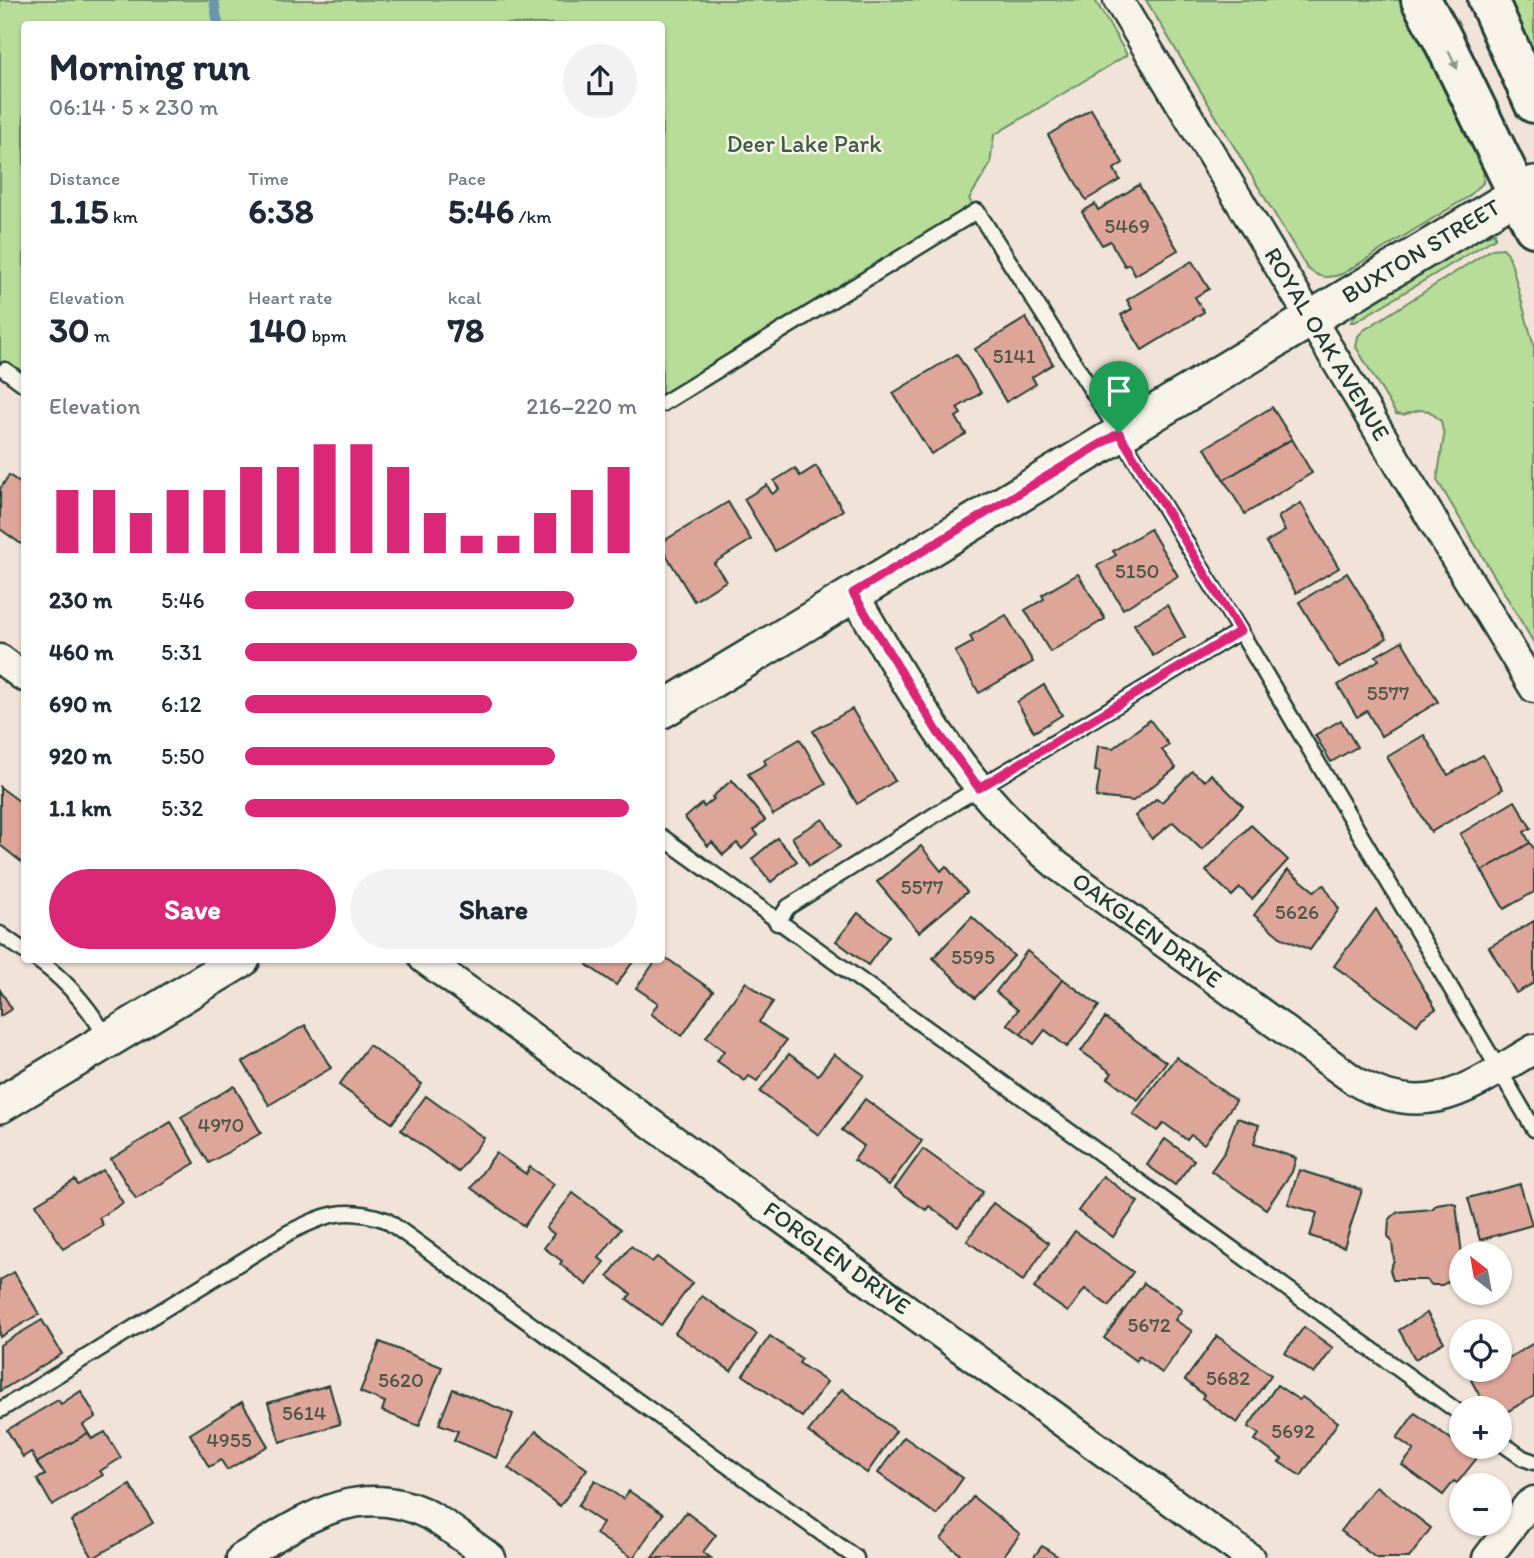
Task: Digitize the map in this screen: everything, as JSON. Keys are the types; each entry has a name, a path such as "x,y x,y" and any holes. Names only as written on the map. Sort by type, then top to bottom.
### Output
{"main road":[{"path":"1421,0 1529,201"},
{"path":"1488,0 1534,103"}],"street":[{"name":"ROYAL OAK AVENUE","path":"1118,0 1534,688"},
{"name":"BUXTON STREET","path":"665,708 1312,317 1529,201"},
{"name":"OAKGLEN DRIVE","path":"853,593 937,731 979,788 1013,826 1058,866 1355,1081 1373,1092 1394,1098 1413,1101 1435,1098 1468,1088 1534,1049"},
{"path":"0,659 21,675"},
{"path":"0,1105 235,963"},
{"name":"FORGLEN DRIVE","path":"430,963 1250,1558"},
{"path":"249,1556 313,1515 333,1507 374,1500 412,1508 431,1517 491,1558"},
{"path":"1487,1558 1534,1501"}],"lane":[{"path":"665,402 977,211 1119,433 1240,631 1534,1129"},
{"path":"5,370 21,382"},
{"path":"777,923 788,907 1240,631"},
{"path":"665,839 777,923 1449,1405"},
{"path":"0,934 21,949"},
{"path":"41,963 94,1015 108,1040"},
{"path":"0,1410 288,1233 332,1213 365,1213 386,1220 856,1558"},
{"path":"1512,1450 1534,1462"}],"green space":[{"name":"Deer Lake Park","path":"0,0 1095,0 1127,55 994,135 990,165 969,199 977,211 665,402 665,21 21,21 21,382 0,367"},
{"path":"1146,0 1400,0 1484,164 1483,183 1468,197 1342,274 1328,277 1315,274 1307,268"},
{"path":"1503,0 1534,0 1534,59"},
{"path":"1495,233 1495,238 1351,322 1358,311 1483,237"},
{"path":"1503,248 1511,262 1534,347 1534,643 1437,480 1444,436 1441,421 1429,411 1396,414 1356,347 1358,336 1364,330 1492,249"}],"building":[{"path":"1091,109 1123,163 1114,169 1120,180 1086,200 1048,135"},
{"path":"1139,185 1178,250 1135,275 1129,264 1125,266 1110,241 1102,245 1082,212 1095,204 1098,210"},
{"path":"1192,261 1209,289 1195,297 1204,312 1142,350 1121,315 1132,309 1127,300"},
{"path":"1026,318 1053,364 1032,377 1036,384 1006,402 975,349"},
{"path":"957,354 981,393 957,408 961,414 956,417 966,434 931,454 893,393"},
{"path":"1272,407 1292,439 1224,480 1205,448"},
{"path":"1292,439 1312,473 1245,514 1224,480"},
{"path":"816,466 843,510 775,551 744,499 767,485 772,494 779,489 774,481 795,468 800,476"},
{"path":"9,475 21,484 21,544 0,529 0,489"},
{"path":"728,502 751,540 714,563 726,581 694,601 665,553 665,540"},
{"path":"1301,503 1339,568 1296,593 1266,542 1285,531 1278,517"},
{"path":"1150,529 1178,576 1123,609 1097,566 1116,555 1113,551"},
{"path":"1347,573 1387,638 1339,668 1299,602"},
{"path":"1078,574 1105,619 1050,652 1025,610 1044,599 1042,595"},
{"path":"1167,605 1185,637 1153,656 1134,624"},
{"path":"1006,615 1033,662 979,693 955,652 973,642 970,636"},
{"path":"1402,641 1438,702 1381,736 1367,711 1357,717 1338,685 1379,660 1376,656"},
{"path":"1044,685 1062,715 1034,732 1017,702"},
{"path":"852,709 895,781 857,804 813,731"},
{"path":"1150,720 1169,745 1162,750 1176,768 1133,801 1096,797 1100,772 1095,771 1098,746 1113,748"},
{"path":"1341,720 1357,747 1331,762 1315,735"},
{"path":"1424,735 1448,775 1483,755 1503,789 1431,832 1387,757"},
{"path":"800,739 826,784 773,815 748,774 766,764 764,760"},
{"path":"1192,771 1205,781 1211,774 1243,806 1202,850 1173,822 1152,839 1135,816 1156,799 1162,802"},
{"path":"732,780 765,820 754,830 758,835 742,849 737,843 723,855 712,842 708,846 685,818 702,803 704,807 714,799 712,797"},
{"path":"0,787 19,801 21,799 21,862 0,845"},
{"path":"1515,801 1531,828 1524,832 1530,843 1482,871 1460,834"},
{"path":"823,819 840,847 809,866 792,837"},
{"path":"1251,825 1288,860 1252,899 1240,888 1232,896 1206,871"},
{"path":"777,838 797,861 771,882 752,859"},
{"path":"1530,843 1534,849 1534,892 1504,909 1482,871"},
{"path":"921,846 941,871 946,866 967,892 919,932 877,882"},
{"path":"1288,870 1314,891 1324,885 1339,909 1310,950 1280,937 1254,915"},
{"path":"1376,909 1436,1009 1422,1018 1417,1025 1334,966"},
{"path":"858,913 889,936 868,965 836,941"},
{"path":"972,917 1014,956 975,998 933,958"},
{"path":"1534,921 1534,983 1516,993 1489,947"},
{"path":"1027,951 1063,979 1021,1034 1007,1024 1018,1010 996,992"},
{"path":"665,957 713,991 682,1036 651,1014 658,1003 636,988 654,963 665,963"},
{"path":"588,963 632,963 616,985 587,965"},
{"path":"1063,979 1099,1006 1067,1047 1045,1030 1034,1044 1021,1034"},
{"path":"746,982 773,1002 759,1022 786,1041 757,1081 749,1076 745,1081 717,1061 724,1051 706,1037"},
{"path":"0,990 12,1009 0,1016"},
{"path":"1105,1018 1166,1062 1138,1100 1108,1078 1112,1073 1081,1051"},
{"path":"305,1025 331,1068 269,1105 243,1062"},
{"path":"369,1045 422,1084 392,1123 339,1085"},
{"path":"789,1054 818,1075 834,1054 864,1075 819,1135 760,1092"},
{"path":"1176,1057 1236,1101 1204,1144 1191,1135 1187,1140 1164,1123 1157,1131 1133,1114"},
{"path":"234,1086 261,1133 209,1163 181,1117"},
{"path":"426,1096 484,1138 458,1172 401,1130"},
{"path":"865,1099 922,1141 889,1185 854,1160 864,1146 842,1130"},
{"path":"1237,1118 1259,1125 1254,1144 1296,1158 1292,1172 1266,1209 1211,1171 1225,1151"},
{"path":"171,1122 195,1163 136,1199 111,1159"},
{"path":"1165,1139 1194,1160 1175,1185 1147,1165"},
{"path":"923,1149 983,1192 958,1227 929,1206 926,1210 895,1188"},
{"path":"496,1153 526,1174 530,1167 554,1184 524,1226 471,1188"},
{"path":"103,1170 123,1203 99,1218 103,1225 63,1249 36,1204 75,1180 78,1185"},
{"path":"1299,1170 1362,1190 1344,1247 1310,1236 1317,1213 1288,1204"},
{"path":"1103,1176 1138,1202 1113,1237 1078,1211"},
{"path":"1520,1184 1532,1225 1480,1240 1468,1198"},
{"path":"573,1193 621,1229 599,1258 604,1262 587,1285 544,1248 554,1234 546,1228"},
{"path":"993,1203 1049,1243 1023,1281 967,1241"},
{"path":"1437,1204 1456,1204 1460,1242 1449,1242 1449,1281 1442,1285 1432,1285 1426,1280 1393,1280 1390,1270 1394,1260 1392,1242 1388,1236 1389,1219 1398,1212 1432,1209"},
{"path":"1075,1231 1133,1272 1109,1306 1085,1289 1068,1312 1034,1288"},
{"path":"631,1246 652,1262 657,1257 692,1283 661,1325 627,1299 631,1294 608,1276"},
{"path":"14,1272 39,1314 0,1337 0,1280"},
{"path":"1144,1283 1182,1310 1175,1320 1192,1331 1162,1373 1139,1356 1136,1361 1104,1338"},
{"path":"702,1296 757,1334 731,1371 675,1333"},
{"path":"1427,1313 1444,1342 1415,1359 1399,1330"},
{"path":"42,1320 62,1354 0,1391 0,1345"},
{"path":"1304,1327 1333,1348 1314,1374 1285,1353"},
{"path":"770,1336 802,1359 799,1363 827,1382 802,1417 743,1375"},
{"path":"1217,1336 1271,1375 1237,1423 1202,1398 1204,1395 1185,1380"},
{"path":"380,1342 442,1367 419,1426 382,1411 385,1402 360,1392"},
{"path":"1534,1343 1534,1396 1512,1409 1512,1396 1480,1396 1472,1382 1512,1382 1512,1356"},
{"path":"329,1385 340,1424 280,1442 268,1403"},
{"path":"1277,1385 1299,1400 1302,1397 1338,1422 1301,1476 1279,1462 1282,1459 1255,1440 1259,1434 1248,1427"},
{"path":"453,1389 513,1414 496,1458 454,1440 458,1431 439,1424"},
{"path":"842,1389 896,1431 867,1473 808,1432"},
{"path":"81,1391 96,1417 83,1425 88,1433 37,1463 31,1452 23,1457 7,1430 58,1400 61,1404"},
{"path":"242,1402 268,1446 227,1470 221,1460 209,1467 190,1434"},
{"path":"1415,1413 1449,1438 1449,1459 1476,1459 1465,1473 1449,1473 1449,1487 1443,1495 1402,1465 1414,1450 1397,1438"},
{"path":"536,1431 587,1469 560,1506 508,1468"},
{"path":"105,1432 121,1458 100,1471 103,1475 52,1505 37,1479 45,1475 37,1463 88,1433 92,1439"},
{"path":"904,1437 963,1478 937,1515 878,1473"},
{"path":"595,1480 623,1499 629,1491 663,1514 633,1558 596,1534 603,1523 578,1506"},
{"path":"130,1485 153,1523 93,1558 71,1521"},
{"path":"1376,1486 1431,1528 1409,1558 1376,1558 1341,1531"},
{"path":"973,1497 1020,1534 1002,1558 965,1558 941,1539"},
{"path":"686,1512 716,1535 703,1552 711,1558 652,1558"},
{"path":"1042,1546 1060,1558 1033,1558"}],"waterway":[{"path":"214,0 218,21"}],"route":[{"path":"1119,433 1240,631 979,788 937,731 853,593 1119,433"}]}
